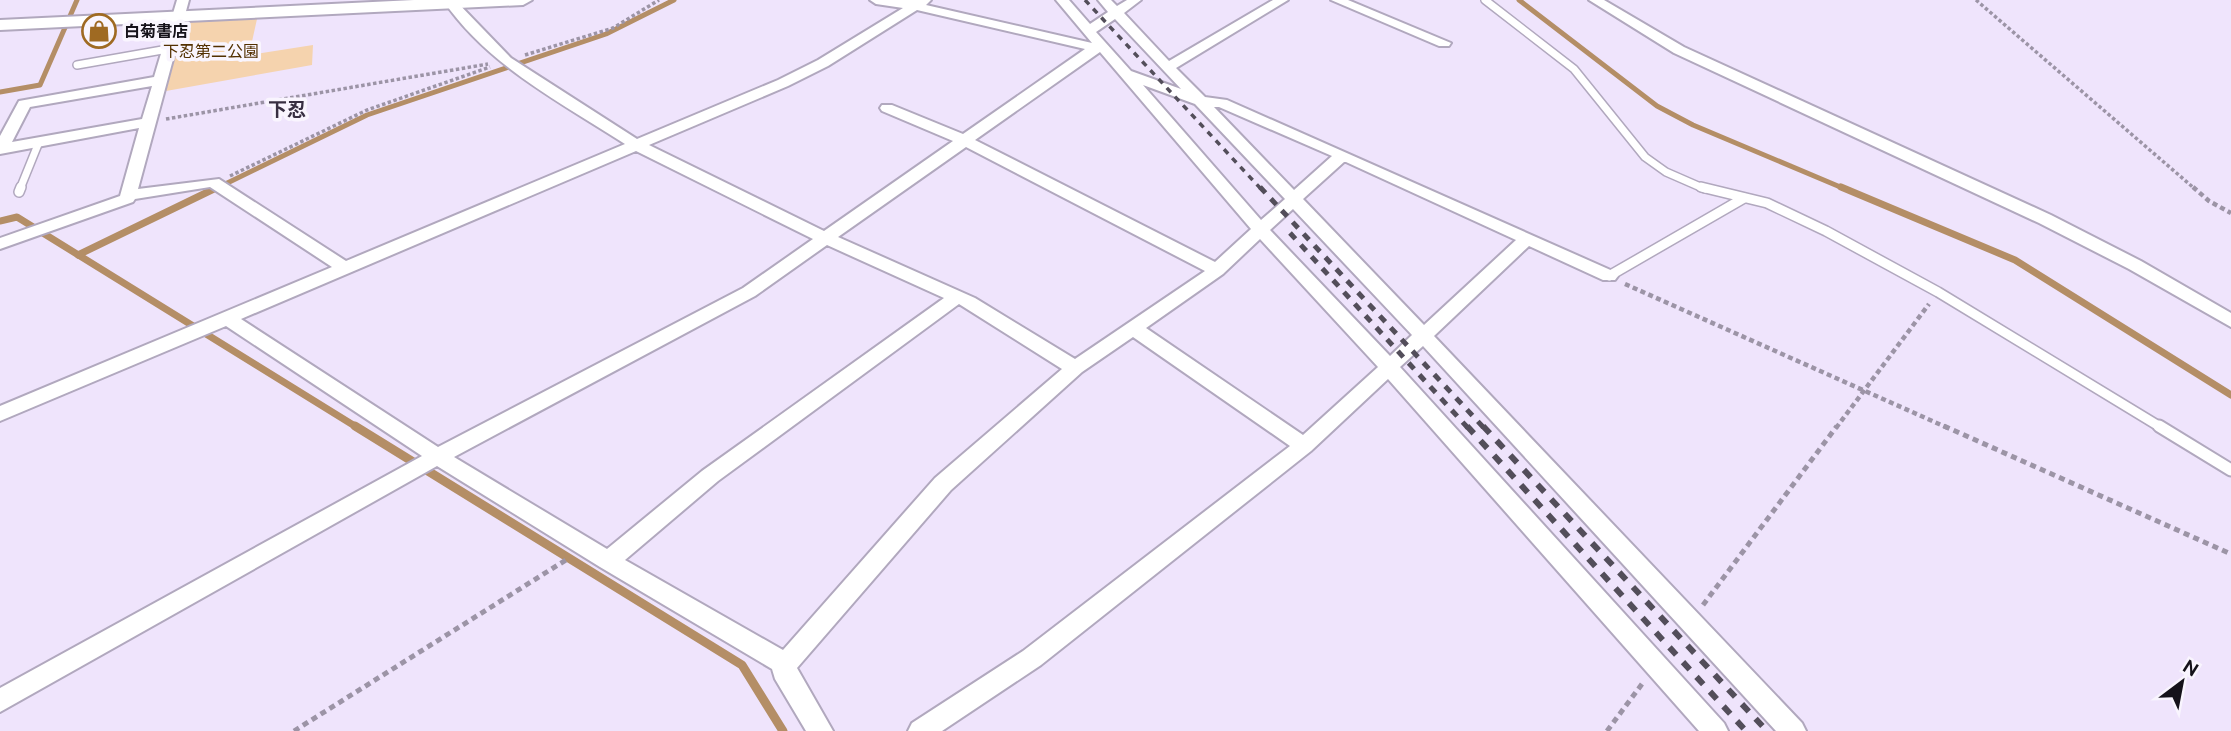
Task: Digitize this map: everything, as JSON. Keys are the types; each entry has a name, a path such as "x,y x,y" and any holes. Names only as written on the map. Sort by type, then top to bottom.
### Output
{"street":[{"path":"0,25 180,8 523,0"},
{"path":"876,0 920,3 1096,41"},
{"path":"1062,0 1261,230 1389,367 1715,731"},
{"path":"1104,0 1424,336 1793,731"},
{"path":"0,701 438,456 749,292 966,141 1096,41 1116,13 1135,0"},
{"path":"1165,67 1178,62 1282,0"},
{"path":"1337,0 1444,43"},
{"path":"1595,0 1679,50 2045,219 2136,265 2231,321"},
{"path":"449,2 506,61 635,144 827,239 957,297 1075,369"},
{"path":"0,414 783,83 823,63 920,3"},
{"path":"0,244 127,199 180,8"},
{"path":"1129,75 1200,101 1222,103 1609,276"},
{"path":"1,149 24,104 160,80"},
{"path":"887,107 966,141 1217,270"},
{"path":"1,149 149,122"},
{"path":"820,731 784,672 786,664 943,484 1075,369 1217,270 1340,156"},
{"path":"129,195 213,182 345,268"},
{"path":"921,731 1032,658 1304,446 1526,240"},
{"path":"608,561 710,476 957,297"},
{"path":"227,318 438,456 608,561 786,664"},
{"path":"1135,329 1304,446"}],"lane":[{"path":"1485,0 1574,69 1645,157 1666,172 1708,190 1767,203 1826,231 1938,292 2231,470"},
{"path":"77,65 168,49"},
{"path":"19,192 39,142"},
{"path":"1609,276 1744,198"}],"path":[{"path":"213,182 266,160 307,137 368,110 608,28 644,11 659,0"},
{"path":"1976,0 2209,201 2231,214"},
{"path":"149,122 506,61"},
{"path":"1609,276 2231,554"},
{"path":"1691,622 1938,292"},
{"path":"294,731 586,547"}],"green space":[{"name":"下忍第二公園","path":"257,19 249,55 313,45 312,65 166,91 184,24 191,21"}],"waterway":[{"path":"0,92 40,85 77,0"},
{"path":"215,189 367,115 606,34 674,0"},
{"path":"1519,0 1657,106 1693,125 1845,189"},
{"path":"78,255 218,187"},
{"path":"1841,187 2015,260 2231,395"},
{"path":"0,221 17,217 78,255"},
{"path":"78,255 358,428"},
{"path":"355,426 742,665 783,731"}],"railway":[{"path":"1085,0 1261,189"},
{"path":"1260,187 1484,428"},
{"path":"1290,233 1468,428"},
{"path":"1467,426 1746,731"},
{"path":"1483,426 1767,731"}],"place":[{"name":"白菊書店","path":"99,31"}],"district":[{"name":"下忍","path":"287,109"}]}
